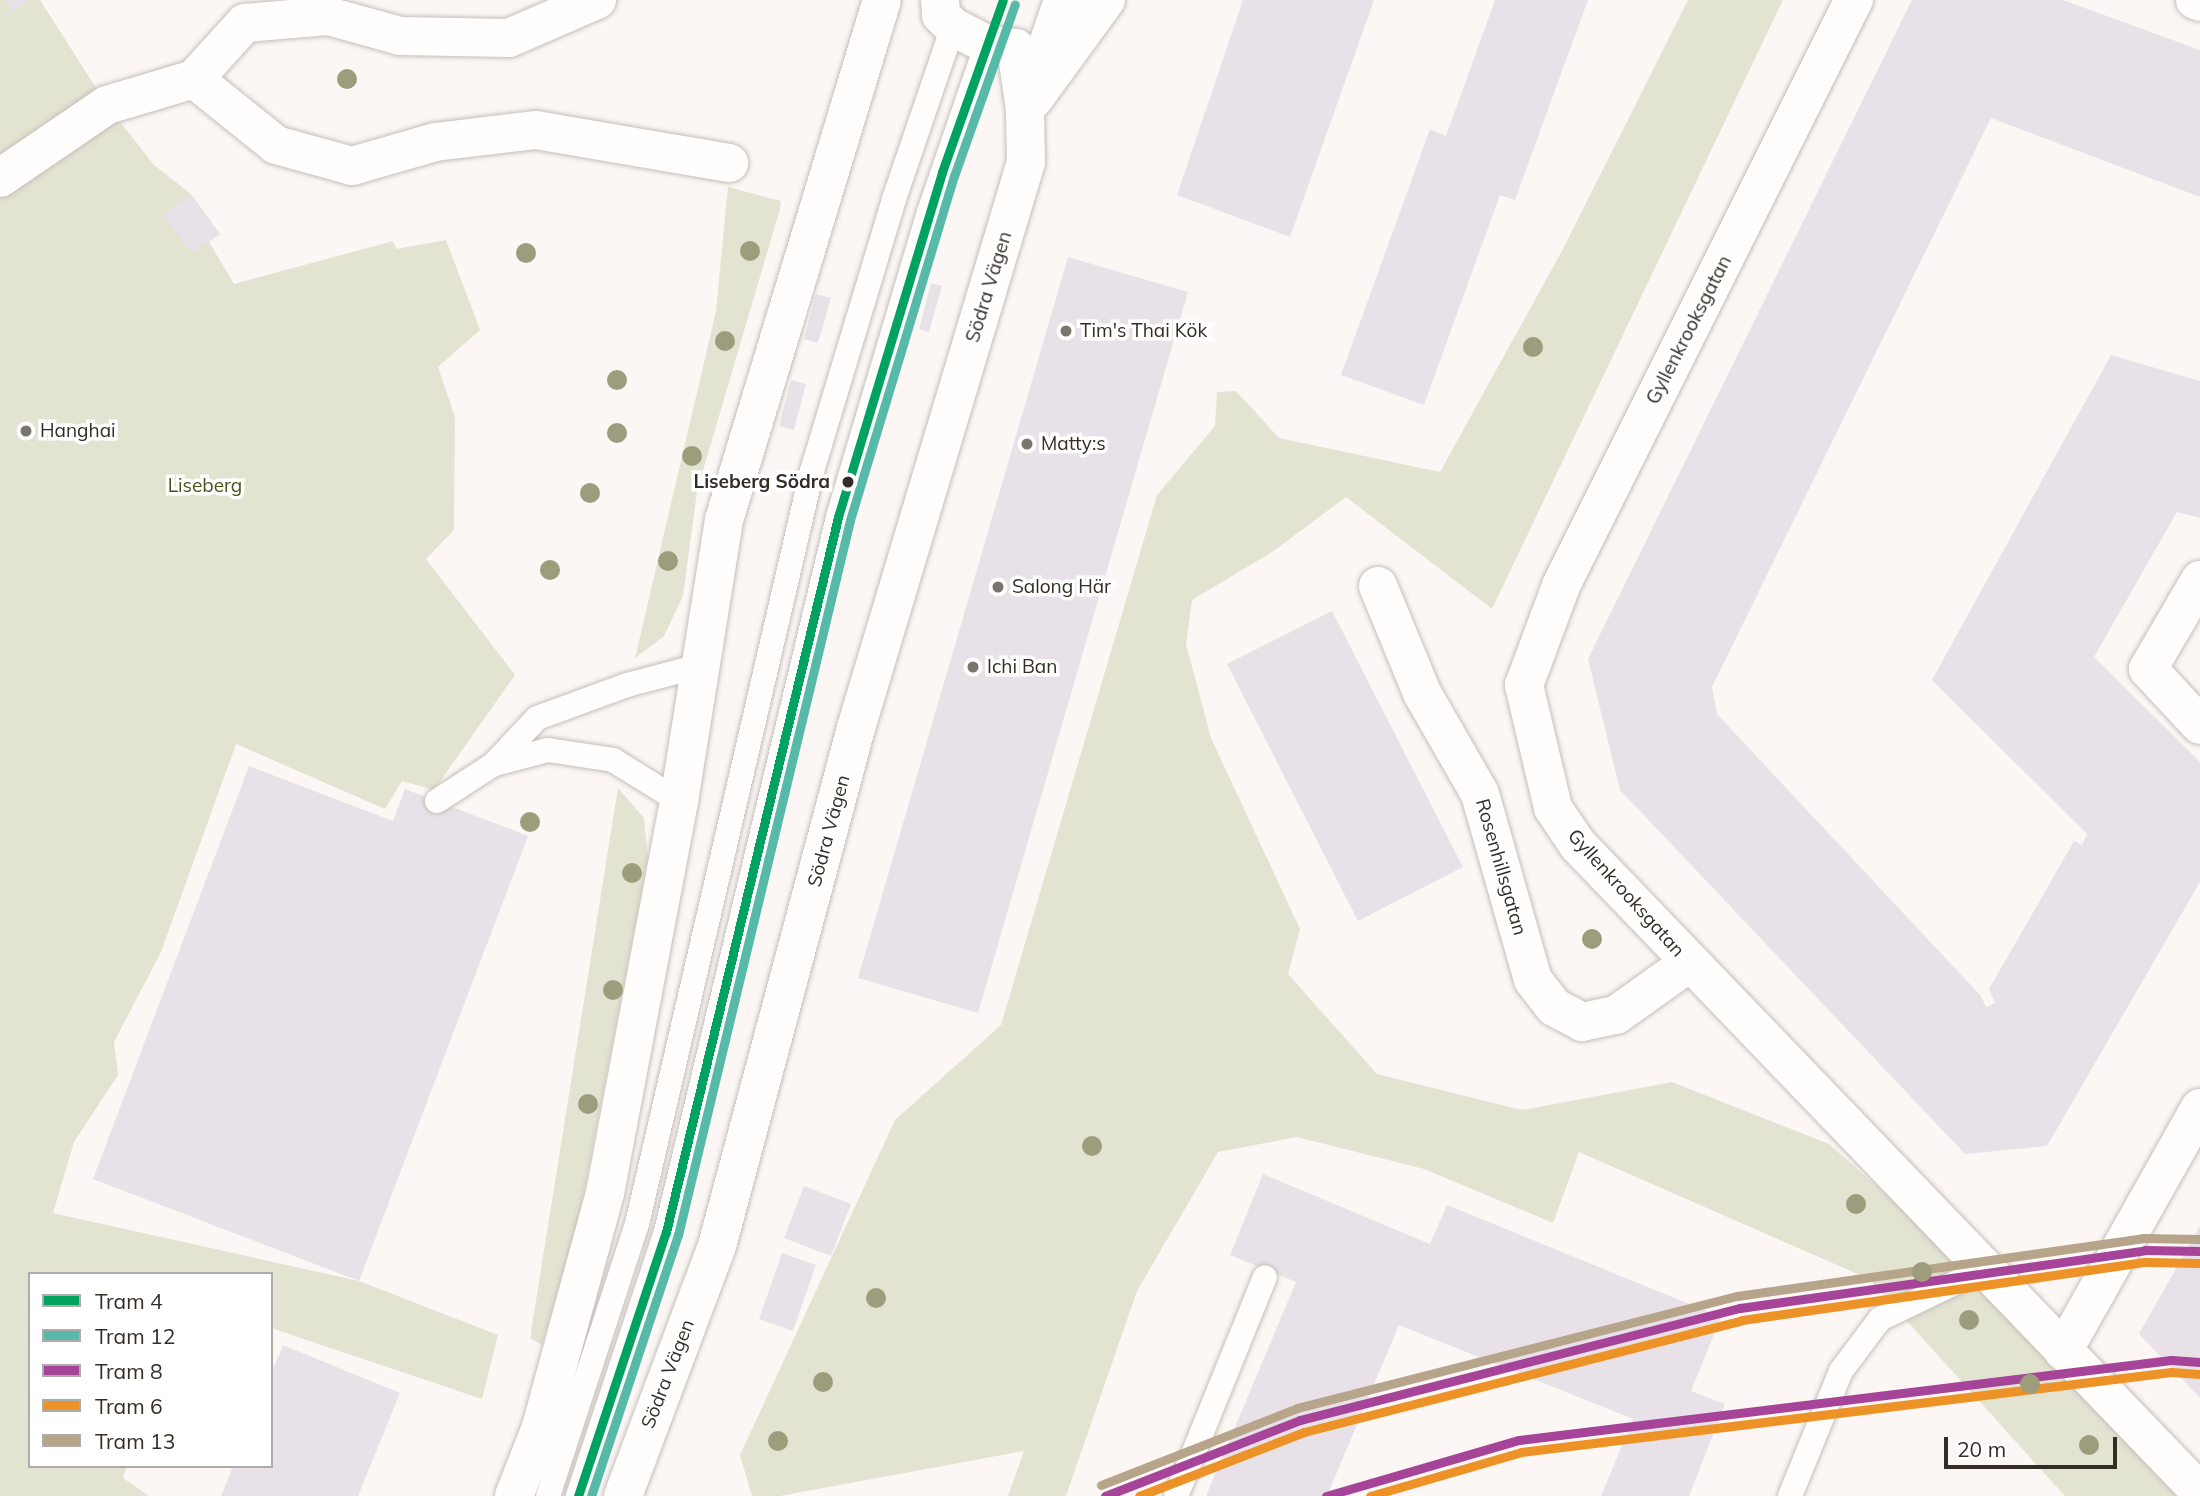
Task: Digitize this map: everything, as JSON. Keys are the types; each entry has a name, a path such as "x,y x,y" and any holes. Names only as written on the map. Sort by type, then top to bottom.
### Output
{"street":[{"path":"0,178 107,105 194,79 245,23 328,16 400,36 509,38 597,0"},
{"path":"514,1496 541,1427 605,1193 679,801 703,665 724,520 834,149 882,0"},
{"path":"1025,110 1063,0"},
{"path":"1025,110 1106,0"},
{"name":"Gyllenkrooksgatan","path":"1854,0 1561,586 1524,685 1553,808 1578,845 1982,1270 2200,1492"},
{"path":"2195,0 2200,2"},
{"path":"946,14 987,44 1016,48 1025,110"},
{"path":"194,79 276,145 352,166 435,142 536,130 729,163"},
{"name":"Södra Vägen","path":"622,1496 717,1246 856,728 1026,162 1025,110"},
{"path":"2200,580 2148,669 2200,725"},
{"name":"Rosenhillsgatan","path":"1378,586 1422,693 1480,794 1533,980 1553,1007 1583,1022 1616,1015 1689,963"},
{"path":"2063,1351 2200,1108"}],"lane":[{"path":"548,1496 636,1224 812,471 894,199 946,14"},
{"path":"578,1496 666,1232 838,517 929,212 987,44"},
{"path":"437,801 494,764 537,718 627,685 703,665"},
{"path":"494,764 548,750 613,760 679,801"},
{"path":"1790,1496 1841,1370 1881,1319 1982,1270"},
{"path":"1175,1496 1265,1277"}],"green space":[{"name":"Liseberg","path":"0,0 40,0 107,105 154,165 191,194 220,234 209,242 234,284 393,241 396,249 446,240 480,330 438,367 455,417 454,530 426,559 515,675 434,790 402,781 385,809 236,744 161,952 114,1042 118,1075 74,1142 53,1213 359,1281 498,1335 482,1399 273,1329 273,1272 28,1272 28,1468 126,1468 123,1478 149,1496 0,1496"},
{"path":"1688,0 1783,0 1492,609 1346,497 1272,552 1192,600 1186,644 1211,738 1300,929 1288,974 1377,1074 1522,1110 1672,1082 1829,1144 1982,1279 2181,1496 2065,1496 1869,1279 1579,1152 1553,1223 1424,1169 1297,1137 1218,1152 1137,1291 1066,1496 1008,1496 1024,1451 780,1496 752,1496 740,1455 895,1120 1001,1025 1157,495 1215,426 1217,392 1236,391 1279,438 1440,472 1563,249"},
{"path":"728,187 781,201 780,209 697,491 683,596 664,636 635,658 716,311"},
{"path":"618,788 644,818 648,858 579,1217 542,1345 531,1339 531,1332"}],"building":[{"path":"5,0 28,0 14,12"},
{"path":"1243,0 1374,0 1290,237 1177,195"},
{"path":"1495,0 1588,0 1515,200 1500,195 1424,405 1341,375 1430,129 1446,136"},
{"path":"1912,0 2063,0 2200,50 2200,197 1991,118 1712,687 1717,714 1981,996 1986,1007 1995,1003 1989,989 2074,841 2082,845 2087,834 1932,680 2111,355 2200,381 2200,518 2177,512 2094,657 2200,762 2200,882 2047,1146 1965,1154 1620,790 1588,659"},
{"path":"191,194 220,234 192,254 163,215"},
{"path":"1068,257 1188,292 978,1013 858,978"},
{"path":"931,283 942,286 929,332 919,329"},
{"path":"816,294 831,298 818,343 804,339"},
{"path":"791,380 806,384 794,430 779,426"},
{"path":"1332,611 1463,867 1358,921 1227,664"},
{"path":"249,766 393,821 405,789 528,836 359,1281 93,1179"},
{"path":"1263,1174 1430,1244 1447,1205 1721,1317 1691,1391 1725,1404 1689,1496 1601,1496 1633,1419 1399,1325 1327,1496 1206,1496 1296,1282 1230,1255"},
{"path":"804,1186 851,1204 831,1256 784,1238"},
{"path":"2200,1226 2200,1398 2139,1334"},
{"path":"782,1253 816,1265 793,1331 759,1319"},
{"path":"283,1345 400,1393 358,1496 221,1496 232,1468 273,1468 273,1369"}],"tram line":[{"name":"4","path":"578,1496 666,1232 838,517 942,172 1003,0"},
{"name":"12","path":"591,1496 678,1235 850,520 954,176 1015,4"},
{"name":"13","path":"1101,1485 1297,1408 1737,1296 2143,1238 2200,1239"},
{"name":"8","path":"1105,1496 1300,1420 1740,1308 2145,1250 2200,1251"},
{"name":"6","path":"1139,1496 1304,1432 1742,1320 2146,1262 2200,1263"},
{"name":"8","path":"1326,1496 1519,1440 2171,1360 2200,1362"},
{"name":"6","path":"1370,1496 1521,1452 2171,1372 2199,1374"}],"place":[{"name":"Tim's Thai Kök","path":"1066,331"},
{"name":"Hanghai","path":"26,431"},
{"name":"Matty:s","path":"1027,444"},
{"name":"Liseberg Södra","path":"848,482"},
{"name":"Salong Här","path":"998,587"},
{"name":"Ichi Ban","path":"973,667"}]}
